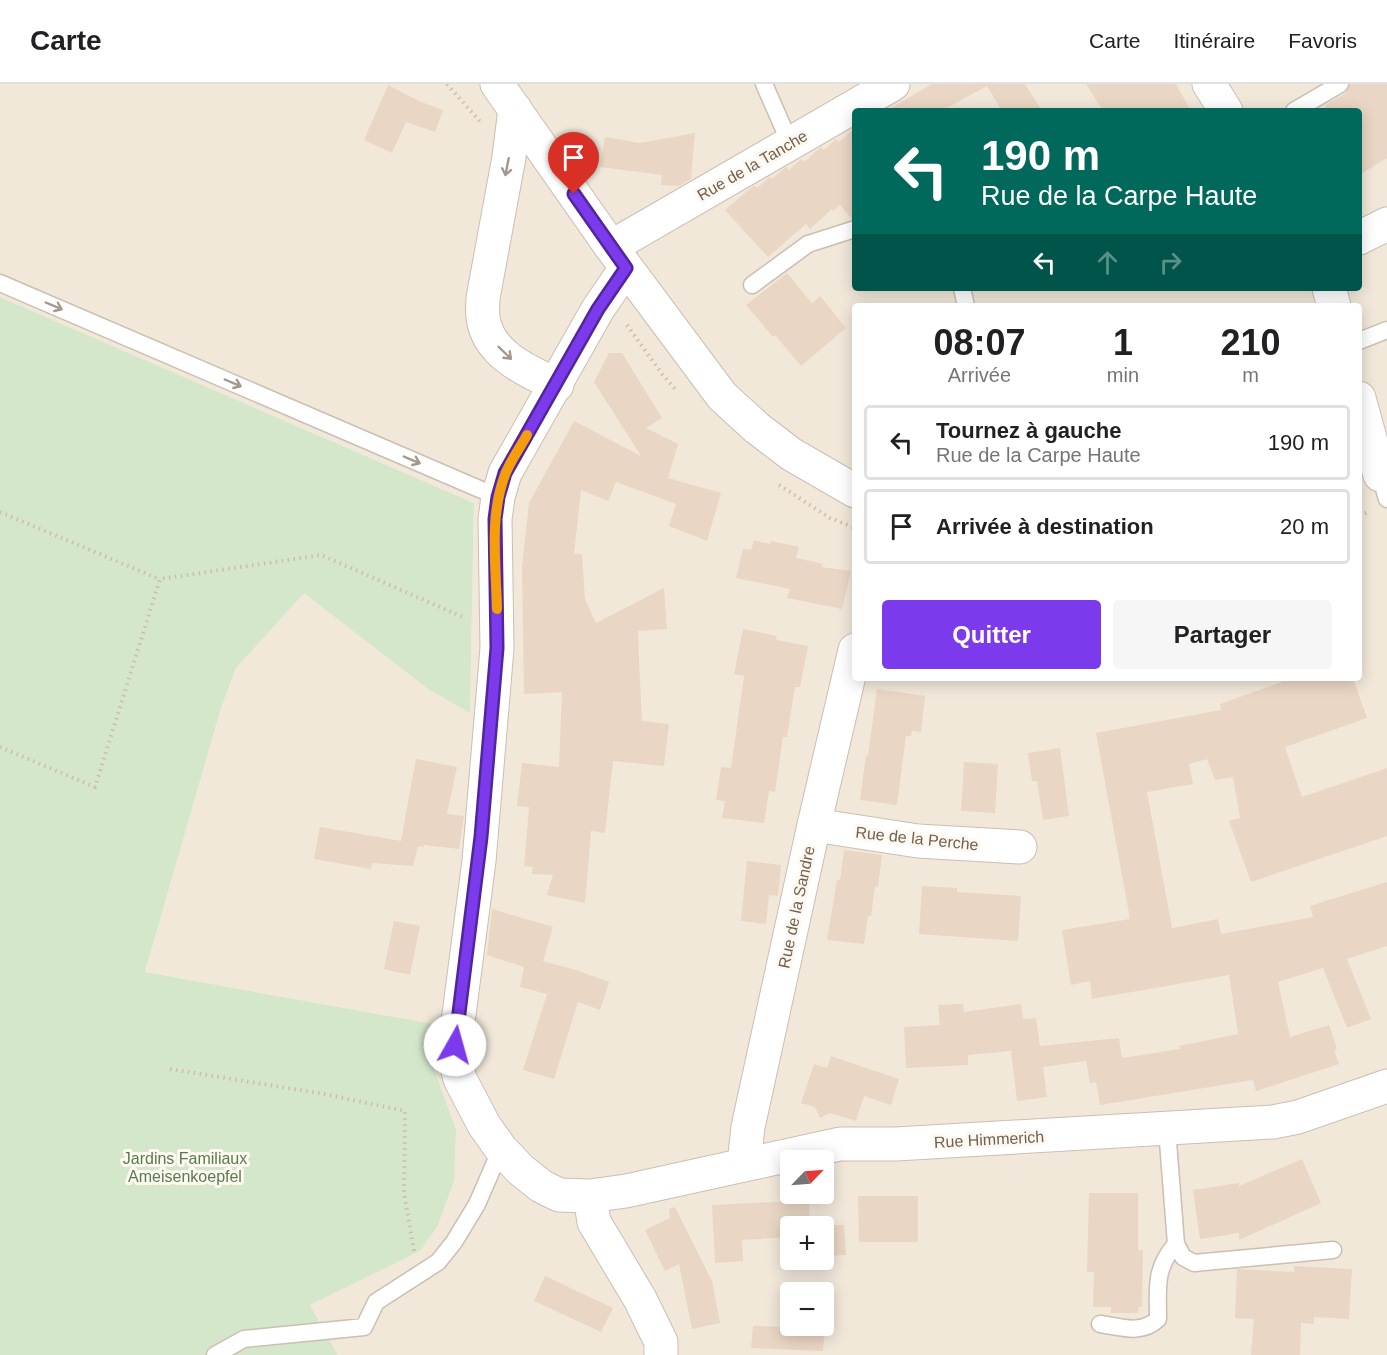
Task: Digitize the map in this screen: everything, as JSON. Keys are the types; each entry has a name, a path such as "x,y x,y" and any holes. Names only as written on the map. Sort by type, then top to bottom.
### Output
{"street":[{"path":"1209,84 1224,108"},
{"path":"506,97 619,257 722,396 790,454 852,489"},
{"path":"506,97 509,156 483,298 483,318 489,336 504,355 526,370 556,385"},
{"name":"Rue de la Tanche","path":"860,108 882,97"},
{"name":"Rue de la Tanche","path":"619,257 790,143 852,112"},
{"path":"1362,236 1387,224"},
{"name":"Rue Himmerich","path":"619,257 598,309 505,473 495,519 497,648 479,861 455,1045 460,1079 474,1108 501,1149 521,1170 541,1186 559,1195 590,1196 626,1191 840,1144 896,1144 1273,1122 1298,1117 1387,1086"},
{"path":"1362,411 1378,482"},
{"name":"Rue de la Sandre","path":"744,1164 751,1115 852,663"},
{"name":"Rue de la Perche","path":"814,825 918,841 1020,847"},
{"path":"590,1196 594,1222 640,1299 660,1342 661,1355"}],"lane":[{"path":"764,84 790,143"},
{"path":"1299,108 1340,84"},
{"path":"752,285 808,244 852,230"},
{"path":"0,283 498,497"},
{"path":"1362,340 1387,330"},
{"path":"1167,1128 1176,1244 1183,1257 1194,1263 1333,1250"},
{"path":"215,1355 244,1340 364,1327 376,1302 438,1262 454,1242 477,1204 501,1149"},
{"path":"1100,1324 1135,1329 1149,1327 1158,1318 1158,1280 1164,1258 1176,1244"}],"path":[{"path":"0,512 160,579 321,555 471,620 497,625"},
{"path":"0,747 94,788 160,579"},
{"path":"170,1069 324,1094 405,1111 404,1194 419,1275"}],"shaded area":[{"path":"0,84 1387,84 1387,1355 338,1355 310,1305 420,1251 456,1129 433,1066 439,1025 145,972 221,708 236,668 304,592 428,689 470,712 474,503 0,297"}],"green space":[{"name":"Jardins Familiaux Ameisenkoepfel","path":"0,297 474,503 470,713 428,689 304,593 236,668 221,708 145,972 439,1025 433,1066 456,1129 454,1181 437,1227 420,1251 310,1305 338,1355 0,1355"}],"building":[{"path":"932,84 1025,84 1040,108 1000,108 987,86 947,108 891,108"},
{"path":"1086,84 1176,84 1189,108 1101,108"},
{"path":"1350,84 1387,84 1387,158 1362,173 1362,108 1326,108 1325,105 1346,93"},
{"path":"388,85 443,110 435,132 406,122 392,153 364,140"},
{"path":"852,131 852,219 840,205 833,211 832,209 810,229 806,224 768,257 725,210 752,187 757,188 786,167 789,170 801,159 804,162 821,147 824,150 836,139 839,142"},
{"path":"695,133 691,179 679,186 661,185 662,175 600,167 605,137 640,143"},
{"path":"787,273 812,303 820,296 846,328 801,366 746,305"},
{"path":"609,353 622,353 662,418 646,428 678,444 668,478 721,493 707,541 669,526 676,504 616,482 608,501 581,490 574,554 582,554 585,599 596,623 664,588 667,629 638,631 639,660 642,721 669,724 664,766 613,761 605,833 591,831 585,903 547,895 553,875 532,874 533,867 524,866 529,807 517,806 522,763 559,767 562,692 524,694 522,567 529,503 574,421 641,456 594,382"},
{"path":"754,540 799,547 796,558 823,564 821,567 851,571 842,609 787,598 790,589 736,578 743,549 751,550"},
{"path":"743,629 777,636 776,640 808,646 800,687 795,687 787,737 783,737 775,792 769,791 764,823 722,818 725,801 716,800 721,767 731,768 744,676 734,674"},
{"path":"1285,681 1354,681 1367,718 1285,747 1302,797 1387,768 1387,836 1251,882 1229,821 1240,818 1233,777 1215,780 1207,759 1189,764 1193,784 1147,792 1172,928 1218,919 1221,934 1313,917 1310,906 1387,882 1387,946 1347,959 1371,1019 1347,1028 1323,968 1278,982 1290,1037 1329,1025 1339,1064 1256,1091 1253,1080 1100,1105 1096,1082 1090,1083 1086,1061 1043,1067 1047,1097 1017,1101 1011,1051 968,1055 968,1065 906,1068 904,1027 940,1025 938,1005 963,1004 964,1012 1021,1004 1023,1019 1036,1018 1040,1046 1119,1038 1122,1058 1180,1049 1179,1046 1238,1034 1229,975 1092,999 1090,981 1071,985 1062,930 1130,919 1096,733 1221,710 1220,704"},
{"path":"877,689 925,696 921,732 912,731 911,736 906,736 897,805 860,800"},
{"path":"1060,748 1069,816 1043,820 1037,781 1032,781 1028,753"},
{"path":"416,759 457,767 447,814 464,816 459,849 418,846 413,866 372,863 371,869 314,859 320,827 401,841"},
{"path":"964,762 998,764 995,813 961,811"},
{"path":"844,850 882,855 878,887 875,886 864,944 827,940"},
{"path":"747,861 781,865 778,896 769,895 766,924 741,921"},
{"path":"922,886 957,888 957,892 1021,896 1018,941 919,934"},
{"path":"492,909 553,927 543,961 609,982 600,1010 578,1002 554,1079 523,1070 547,994 520,987 524,967 487,955"},
{"path":"394,921 420,926 410,975 384,969"},
{"path":"831,1056 899,1079 891,1105 864,1096 856,1121 830,1113 820,1118 815,1107 801,1103 814,1064 827,1068"},
{"path":"1302,1159 1321,1203 1239,1240 1239,1233 1200,1239 1193,1190 1239,1183 1239,1186"},
{"path":"1089,1193 1138,1193 1138,1250 1143,1250 1142,1307 1139,1307 1138,1313 1111,1313 1111,1307 1093,1307 1094,1272 1087,1272"},
{"path":"858,1196 918,1196 918,1242 859,1242"},
{"path":"780,1201 780,1204 809,1204 810,1216 780,1216 780,1238 742,1240 743,1261 715,1263 712,1205"},
{"path":"675,1207 712,1281 720,1323 692,1329 679,1264 665,1271 645,1230 670,1218 669,1209"},
{"path":"834,1225 844,1225 846,1255 834,1256"},
{"path":"1294,1266 1352,1269 1349,1319 1314,1317 1314,1324 1301,1323 1300,1355 1251,1355 1254,1319 1235,1318 1237,1269 1294,1272"},
{"path":"545,1276 613,1308 601,1332 534,1301"},
{"path":"753,1326 780,1327 780,1336 824,1336 823,1351 751,1348"}],"slow traffic":[{"path":"497,609 495,519 498,497 505,473 527,435"}],"route":[{"path":"455,1045 479,861 497,648 495,519 498,497 505,473 598,309 626,268 574,194"}]}
